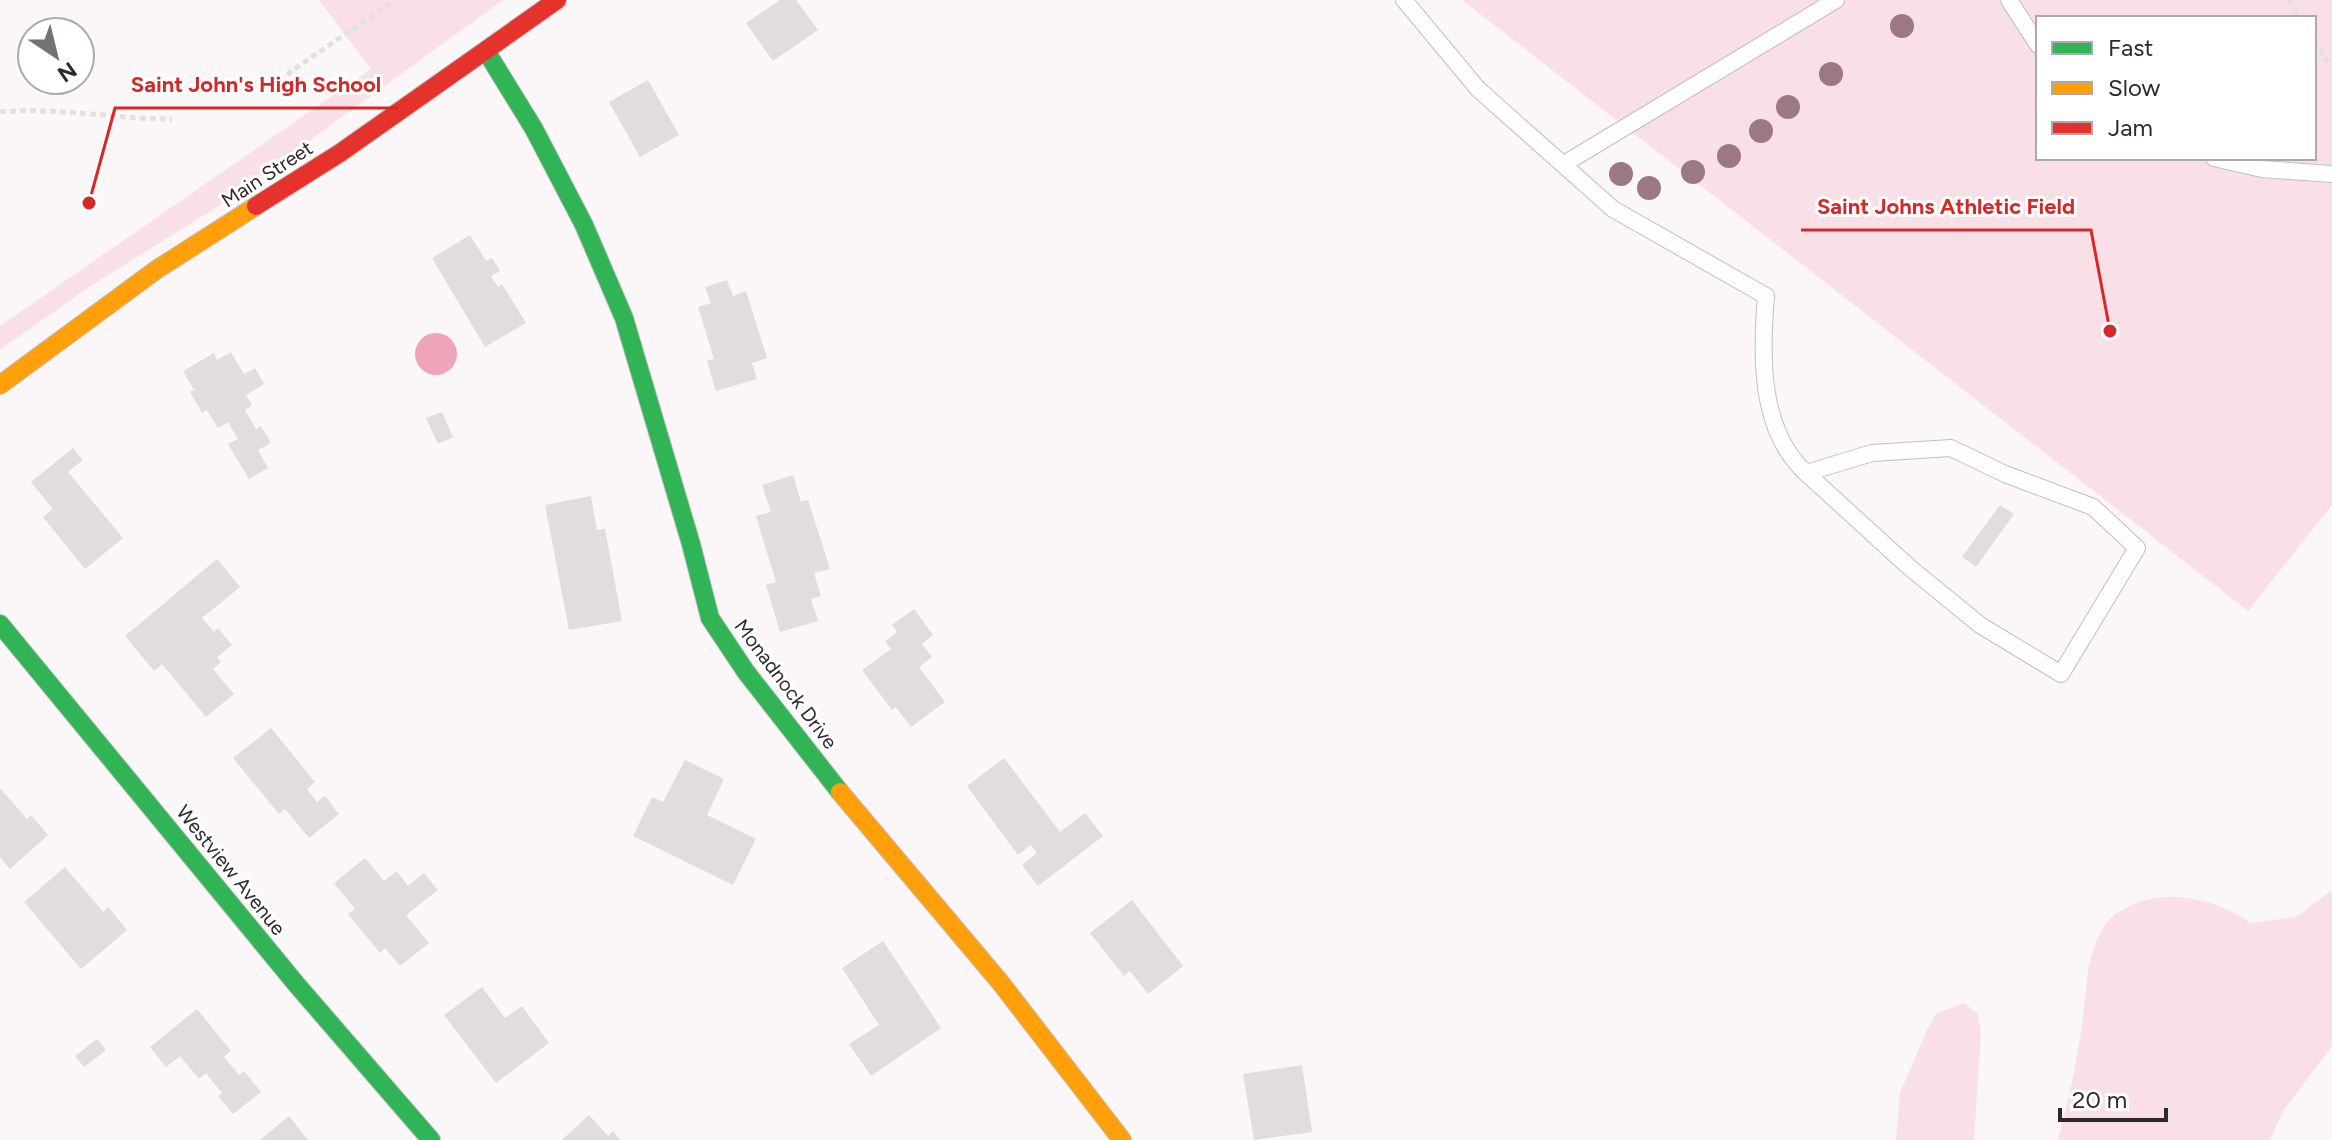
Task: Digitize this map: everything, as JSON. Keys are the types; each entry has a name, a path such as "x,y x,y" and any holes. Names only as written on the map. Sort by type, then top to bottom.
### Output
{"street":[{"name":"Main Street","path":"0,385 156,270 340,153 557,0"},
{"name":"Monadnock Drive","path":"486,51 534,129 584,225 624,318 710,618 746,672 833,784 1000,982 1122,1140"},
{"name":"Westview Avenue","path":"0,624 297,985 431,1140"}],"lane":[{"path":"1404,0 1478,89 1613,209 1766,296 1762,347 1772,419 1789,458 1909,567 1980,625 2061,674 2137,548 2093,507 2005,474 1951,448 1872,453 1806,473"},
{"path":"1564,164 1836,0"},
{"path":"2009,0 2036,42"},
{"path":"2223,160 2262,169 2332,174"}],"path":[{"path":"274,90 290,72 395,0"},
{"path":"2316,44 2332,68"},
{"path":"0,112 32,109 138,119 172,119"}],"shaded area":[{"path":"319,0 503,0 225,202 89,287 0,350 0,326 371,69"},
{"path":"1462,0 2332,0 2332,505 2248,611"},
{"path":"436,333 451,339 457,354 451,369 436,375 421,369 415,354 421,339"},
{"path":"2332,890 2332,1046 2283,1111 2270,1140 2058,1140 2077,1055 2090,961 2098,937 2111,918 2138,903 2177,897 2216,905 2251,923 2296,917"},
{"path":"1964,1003 1978,1014 1981,1032 1974,1140 1896,1140 1900,1093 1928,1028 1936,1014"}],"building":[{"path":"780,0 796,0 818,30 773,61 746,23"},
{"path":"648,80 679,135 640,157 609,102"},
{"path":"470,235 486,261 492,258 500,271 491,276 498,287 502,284 526,323 485,347 432,258"},
{"path":"727,280 733,296 746,291 767,358 752,363 757,379 716,391 707,361 714,359 698,307 711,303 705,287"},
{"path":"231,352 244,374 255,368 264,384 246,395 252,405 245,410 256,429 261,426 271,443 258,450 268,468 249,479 228,444 238,439 228,422 218,428 207,410 202,413 183,371 214,353 217,360"},
{"path":"442,412 453,437 438,444 426,418"},
{"path":"73,448 83,460 68,472 123,538 85,569 43,517 53,509 31,482"},
{"path":"793,475 801,502 808,500 830,569 814,573 821,596 811,599 818,621 780,632 766,585 776,582 756,516 771,512 762,485"},
{"path":"591,496 597,530 605,529 622,621 569,630 545,505"},
{"path":"2000,505 2014,514 1976,567 1962,557"},
{"path":"217,559 240,587 202,618 214,632 218,628 232,645 217,657 221,662 213,669 234,694 206,717 162,664 154,671 125,636"},
{"path":"914,609 933,635 922,644 932,657 919,667 945,702 911,727 896,707 892,710 862,670 891,649 885,641 897,632 892,625"},
{"path":"271,728 315,782 307,789 317,802 325,796 339,814 309,838 285,809 279,814 233,758"},
{"path":"1004,758 1060,832 1085,813 1103,836 1038,886 1022,865 1037,853 1031,845 1018,855 967,786"},
{"path":"685,760 724,779 707,815 756,839 733,885 633,836 652,797 663,802"},
{"path":"0,788 27,819 31,815 48,835 10,869 0,857"},
{"path":"365,858 384,881 397,871 408,886 424,873 438,890 406,915 429,943 400,966 385,948 380,953 348,914 355,909 334,883"},
{"path":"65,867 103,912 108,907 127,930 81,969 24,902"},
{"path":"1132,900 1183,966 1148,994 1130,971 1124,976 1090,933"},
{"path":"883,941 941,1028 871,1076 849,1044 879,1025 842,968"},
{"path":"482,987 505,1018 522,1006 549,1043 496,1083 444,1015"},
{"path":"197,1009 231,1051 224,1057 239,1075 244,1071 261,1092 233,1114 218,1096 222,1093 206,1073 199,1079 180,1056 166,1067 150,1047"},
{"path":"97,1039 106,1050 84,1067 75,1056"},
{"path":"1302,1065 1312,1132 1254,1140 1243,1074"},
{"path":"589,1115 608,1136 613,1131 620,1140 562,1140"},
{"path":"289,1116 308,1140 260,1140"}],"traffic: fast":[{"path":"486,51 534,129 584,225 624,318 710,618 746,672 840,792"},
{"path":"0,624 297,985 431,1140"}],"traffic: slow":[{"path":"0,385 156,270 256,206"},
{"path":"840,792 1000,982 1122,1140"}],"traffic: jam":[{"path":"256,206 340,153 557,0"}],"place":[{"name":"Saint John's High School","path":"89,203"},
{"name":"Saint Johns Athletic Field","path":"2110,331"}]}
